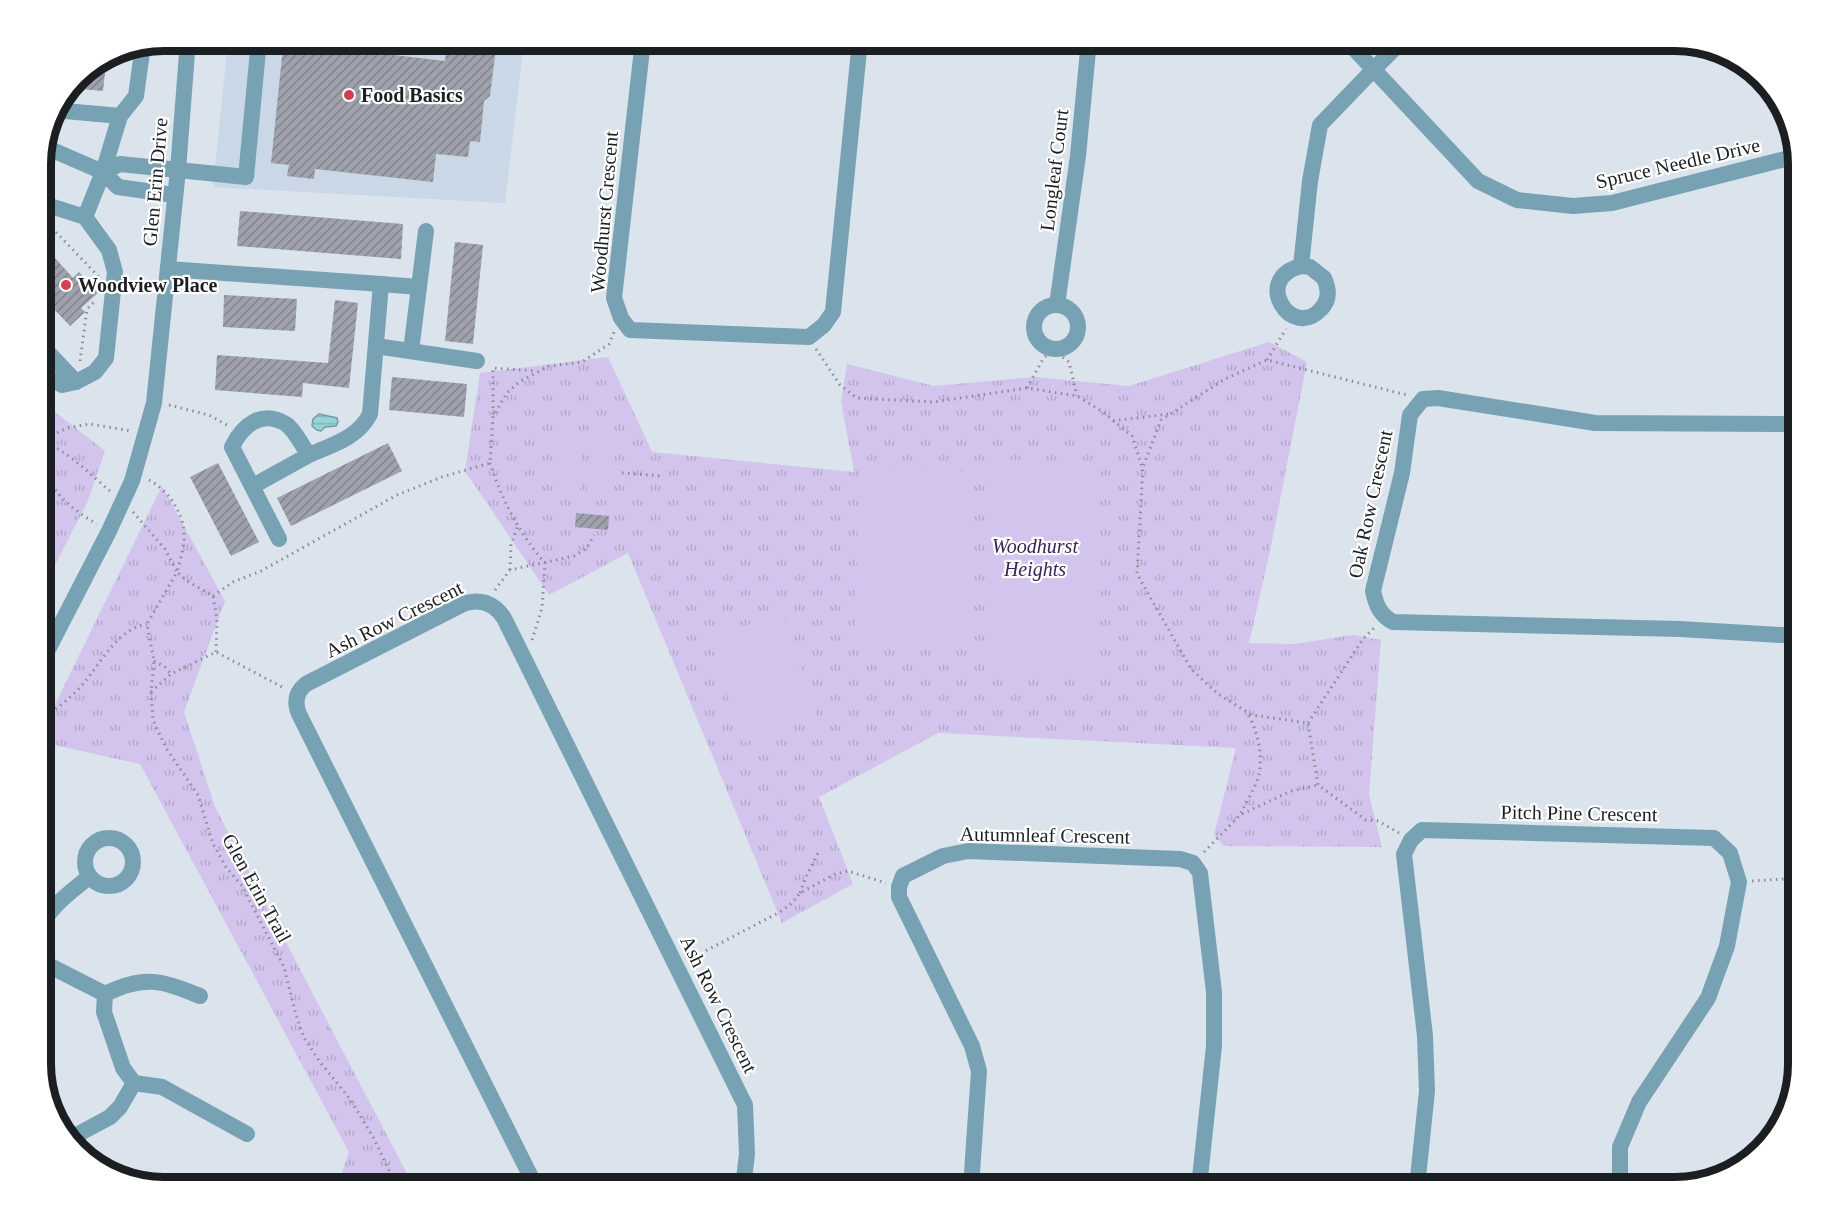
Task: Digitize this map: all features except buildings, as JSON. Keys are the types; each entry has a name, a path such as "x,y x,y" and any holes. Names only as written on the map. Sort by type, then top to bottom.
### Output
{"street":[{"name":"Glen Erin Drive","path":"51,643 111,526 133,477 154,403 187,51"},
{"path":"103,172 120,164 246,177 259,51"},
{"name":"Woodhurst Crescent","path":"642,51 614,298 621,318 630,330 809,337"},
{"path":"809,337 824,325 833,312 859,51"},
{"name":"Longleaf Court","path":"1057,305 1078,156 1088,51"},
{"name":"Spruce Needle Drive","path":"1356,51 1478,182 1517,200 1573,206 1612,203 1788,158"},
{"path":"1300,266 1310,181 1320,125 1392,51"},
{"path":"85,217 103,172 120,116 136,96 142,53"},
{"path":"65,111 120,116"},
{"path":"52,150 103,172 118,187 174,195"},
{"path":"51,206 85,217 109,250 115,272 106,358 95,372 76,382 62,385 51,379"},
{"path":"411,351 426,231"},
{"path":"1300,266 1310,267 1324,278 1328,296 1319,312 1302,318 1293,316 1280,305 1277,288 1285,273 1300,266"},
{"path":"168,269 419,287"},
{"path":"253,486 309,455 353,435 364,426 370,414 381,284"},
{"path":"1057,305 1066,307 1077,320 1076,338 1062,349 1053,349 1043,345 1036,336 1034,325 1038,315 1046,307 1057,305"},
{"path":"376,345 477,361"},
{"path":"51,356 76,382"},
{"path":"1423,399 1438,398 1595,423 1788,424"},
{"name":"Oak Row Crescent","path":"1384,617 1376,605 1373,591 1402,473 1410,415 1423,399"},
{"path":"279,539 232,447 239,432 251,422 267,418 286,424 309,455"},
{"name":"Ash Row Crescent","path":"298,694 306,684 463,604 472,601 486,602 501,614 745,1105 747,1154 744,1177"},
{"path":"1384,617 1393,622 1668,629 1788,635"},
{"path":"298,694 296,701 298,710 531,1177"},
{"name":"Pitch Pine Crescent","path":"1411,840 1422,830 1714,838 1730,853 1739,882 1727,946 1708,998 1639,1102 1620,1147 1620,1177"},
{"path":"1411,840 1404,854 1425,1036 1427,1092 1418,1177"},
{"name":"Autumnleaf Crescent","path":"899,887 903,876 943,856 968,851 1180,859 1193,863"},
{"path":"1193,863 1200,873 1214,992 1214,1046 1200,1177"},
{"path":"51,911 89,877"},
{"path":"899,887 899,897 972,1047 979,1071 972,1177"},
{"path":"51,963 105,994"},
{"path":"105,994 125,984 145,981 168,983 200,996"},
{"path":"105,994 104,1012 123,1068 134,1083 162,1087 248,1134"},
{"path":"76,1135 110,1117 120,1107 134,1083"}],"path":[{"path":"51,226 100,278"},
{"path":"76,382 87,309 98,299"},
{"path":"1293,316 1267,360 1225,379 1161,420 1143,467 1137,574 1191,669 1218,694 1252,715 1308,723"},
{"path":"493,416 507,393 519,382 549,366 582,362 609,344 621,318"},
{"path":"809,337 832,375 840,385 857,398 934,402 1027,388 1077,396 1103,411 1132,436 1143,467"},
{"path":"1027,388 1043,359 1053,349 1069,362 1077,396"},
{"path":"1267,360 1423,399"},
{"path":"525,662 542,608 545,562 531,547 518,524 496,483 490,463 493,368 539,372"},
{"path":"154,403 187,408 209,415 239,432"},
{"path":"1113,421 1170,414"},
{"path":"51,436 67,428 90,424 146,434"},
{"path":"51,445 81,466 114,495"},
{"path":"213,596 233,582 261,571 397,495 442,477 490,463"},
{"path":"622,473 663,476"},
{"path":"51,713 81,686 121,637 137,626 147,624 177,572 184,534 176,507 156,484 133,477"},
{"path":"51,483 68,505 111,526"},
{"path":"130,509 165,549 177,572 187,581 213,596 218,619 216,652"},
{"path":"486,602 510,570 511,545 518,524"},
{"path":"510,570 574,556 587,548 594,535"},
{"path":"1384,617 1363,639 1308,723 1318,785 1366,820 1378,821 1411,840"},
{"name":"Glen Erin Trail","path":"147,624 154,661 151,692 153,720 166,748 198,795 213,844 226,867 242,886 284,967 304,1038 350,1099 373,1137 392,1177"},
{"path":"151,692 171,674 216,652"},
{"path":"216,652 298,694"},
{"path":"154,661 165,667 171,674"},
{"path":"1193,863 1240,815 1258,777 1259,744 1253,723 1246,711"},
{"path":"1240,815 1291,791 1318,785"},
{"path":"676,966 780,912 792,903 800,893 819,851"},
{"path":"800,893 835,874 848,871 899,887"},
{"path":"1739,882 1788,879"}],"shaded area":[{"path":"227,51 523,51 505,203 213,187"}],"green space":[{"name":"Woodhurst Heights","path":"1269,342 1307,362 1270,551 1249,643 1294,644 1353,635 1381,640 1369,795 1382,847 1224,846 1214,835 1236,748 938,733 819,797 853,884 782,923 628,553 549,595 465,471 480,373 608,357 652,452 854,472 841,401 847,364 934,386 1034,377 1129,386"},
{"path":"51,400 55,412 105,451 87,503 51,573"},
{"path":"557,436 583,437 580,493 554,492"},
{"path":"590,438 616,440 613,495 587,494"},
{"path":"989,459 1101,462 1096,673 984,670"},
{"path":"859,469 971,471 968,646 855,644"},
{"path":"162,486 225,601 184,712 215,807 409,1177 340,1177 349,1152 140,764 51,744 51,713"},
{"path":"783,614 817,719 743,743 709,637"}],"water":[{"path":"319,414 337,418 336,426 325,427 321,431 317,430 312,426 313,419"}],"place":[{"name":"Food Basics","path":"349,95"},
{"name":"Woodview Place","path":"66,285"}]}
